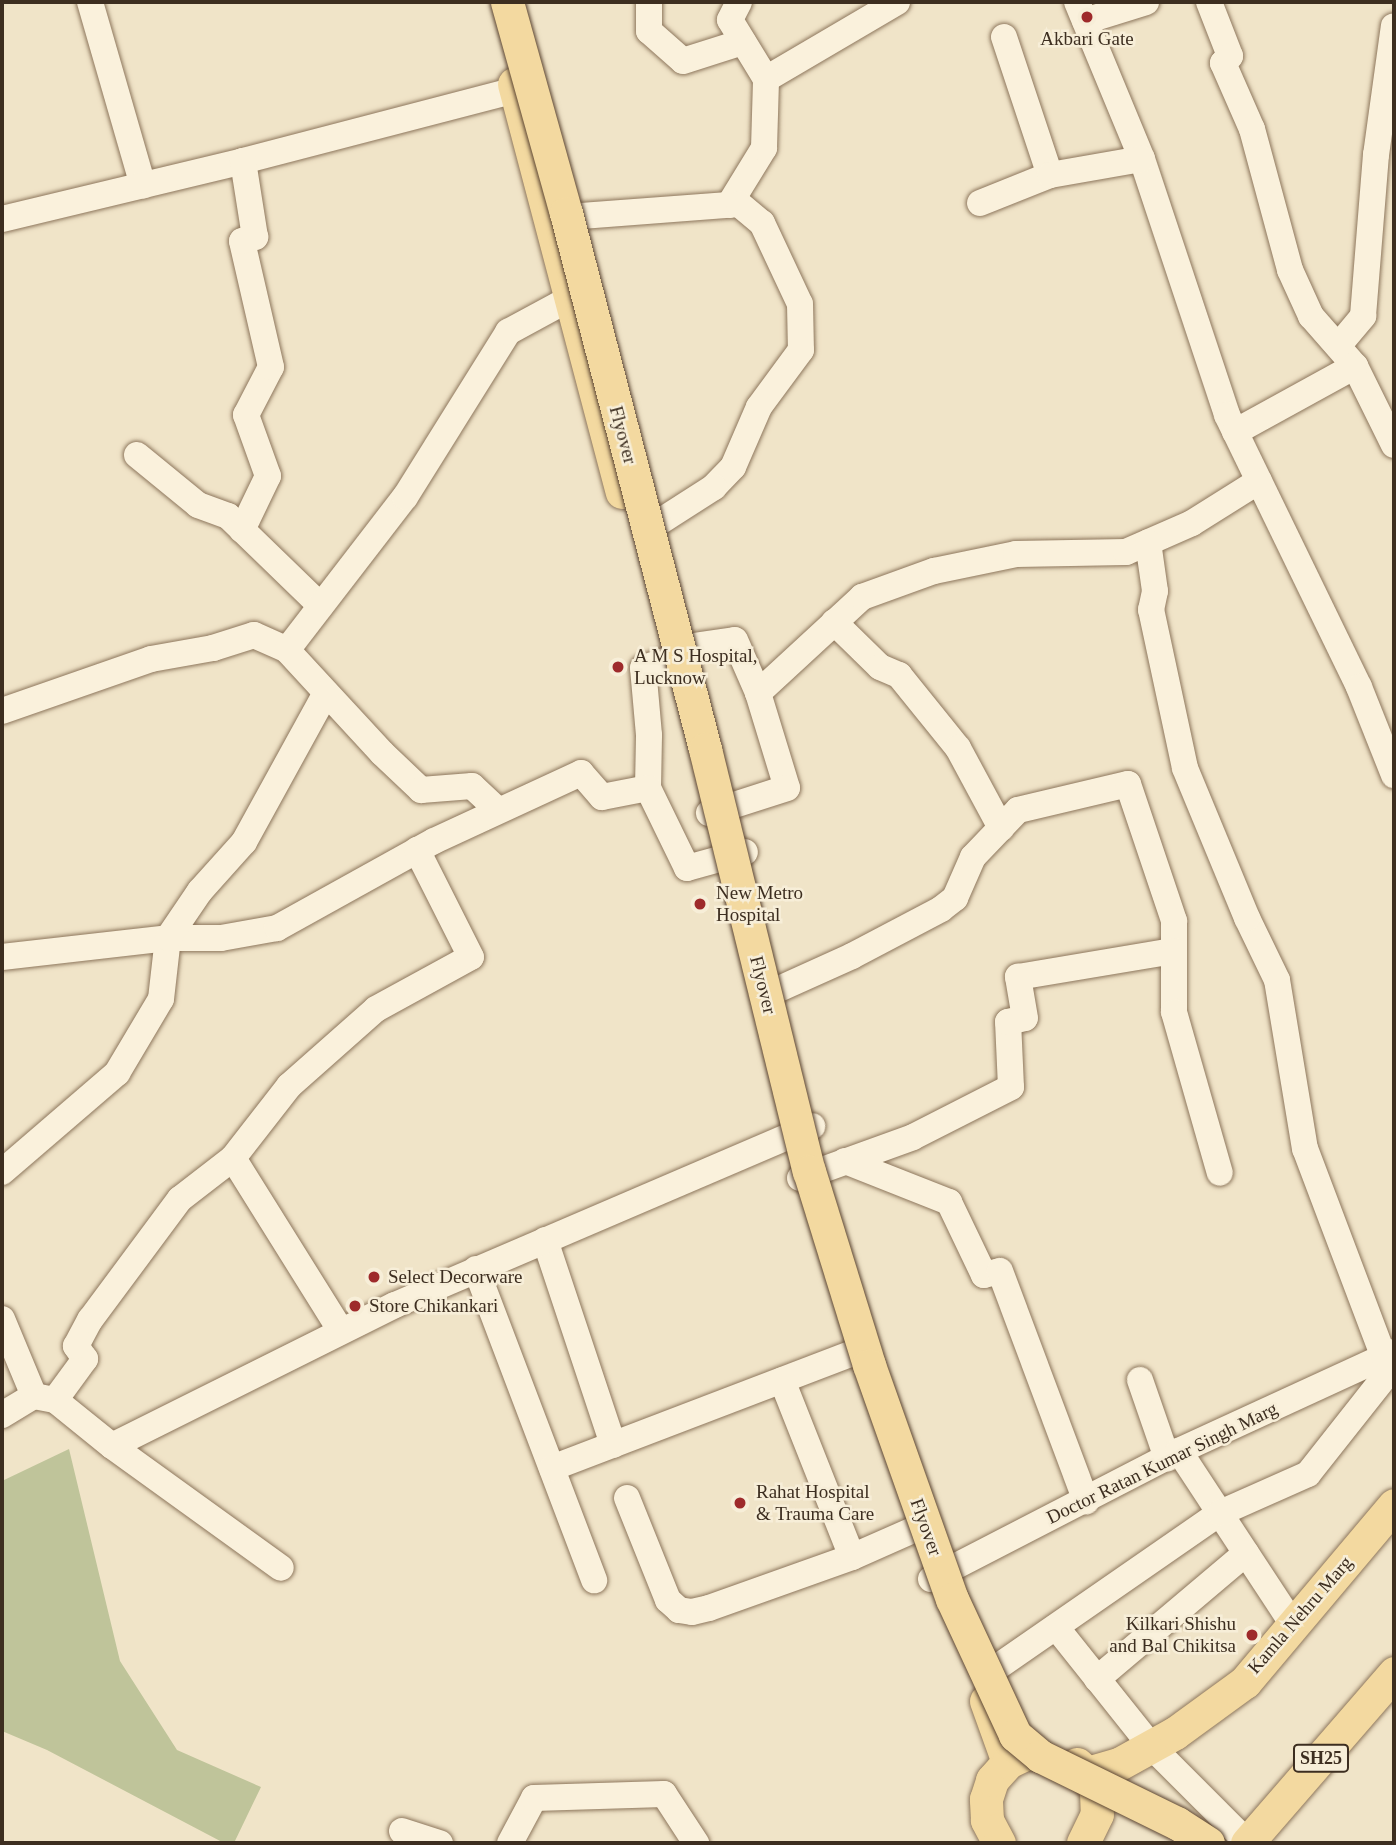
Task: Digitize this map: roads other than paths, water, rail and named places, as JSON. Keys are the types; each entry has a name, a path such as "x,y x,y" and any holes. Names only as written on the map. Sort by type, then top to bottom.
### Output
{"main road":[{"path":"492,2 569,299 680,653 801,1132 822,1169 837,1228 903,1437 941,1573 1008,1762"},
{"name":"Flyover","path":"507,2 566,213 705,748 809,1171 869,1365 952,1599 1015,1735 1040,1756 1177,1822 1208,1843"},
{"path":"522,2 661,521 680,653"},
{"path":"733,855 779,989 801,1132"},
{"path":"822,1169 850,1354 911,1531 941,1573 996,1668 1025,1727 1050,1751"},
{"name":"Kamla Nehru Marg","path":"1087,1773 1119,1764 1151,1746 1245,1682 1394,1505"},
{"name":"SH25","path":"1247,1843 1394,1673"},
{"path":"994,1841 987,1820 986,1799 992,1780 1008,1762 1029,1752 1050,1751 1070,1758 1087,1773 1096,1791 1097,1814 1083,1843"}],"street":[{"path":"90,2 143,186"},
{"path":"649,2 649,31 683,61 743,42"},
{"path":"729,205 764,148 766,79 730,20 739,2"},
{"path":"766,79 897,2"},
{"path":"1146,2 1081,11 1142,159 1235,432 1359,687 1394,775"},
{"path":"1209,2 1230,56 1223,63 1252,129 1290,270 1311,316 1355,366 1394,445"},
{"path":"1339,345 1363,316 1376,155 1394,26"},
{"path":"1004,37 1050,175"},
{"path":"2,219 243,161 515,90"},
{"path":"980,202 1050,175 1142,159"},
{"path":"242,530 268,476 246,415 271,367 242,241 255,237 243,161"},
{"path":"581,216 739,204 762,223 800,304 801,350 759,407 733,467 714,487 661,521"},
{"path":"287,650 405,497 508,332 569,299"},
{"path":"1235,432 1355,366"},
{"path":"137,455 198,505 228,516 321,606"},
{"path":"758,693 862,597 934,571 1016,554 1126,552 1192,523 1259,481"},
{"path":"996,1668 1220,1513 1308,1474 1387,1374 1389,1353 1305,1149 1277,980 1247,918 1185,768 1151,610 1154,591 1148,542"},
{"path":"834,622 880,667 899,675 958,748 1001,828"},
{"path":"2,711 151,659 214,648 254,635 287,650 421,790 472,786 497,809"},
{"path":"721,810 787,788 758,693 735,640 680,653 643,668 649,734 648,788 687,868 733,855"},
{"path":"2,1172 117,1073 161,999 168,937 200,891 244,842 326,693"},
{"path":"2,957 168,937 221,938 277,928 497,809 581,773 602,796 648,788"},
{"path":"779,989 852,956 941,909 955,898 973,857 1018,810 1128,784 1174,921 1174,1012 1220,1174"},
{"path":"2,1415 44,1398 85,1359 76,1346 90,1320 163,1221 180,1199 233,1158 289,1086 376,1009 471,957 417,850"},
{"path":"822,1169 913,1137 1011,1087 1008,1021 1025,1018 1018,977 1174,951"},
{"path":"112,1446 341,1331 476,1269 801,1132"},
{"path":"233,1158 341,1331"},
{"path":"822,1169 950,1202 984,1275 1000,1271 1086,1501"},
{"path":"545,1240 613,1445"},
{"path":"476,1269 594,1580"},
{"path":"2,1319 44,1398 281,1568"},
{"name":"Doctor Ratan Kumar Singh Marg","path":"941,1573 1086,1501 1173,1454 1389,1353"},
{"path":"552,1468 850,1354"},
{"path":"782,1380 852,1557"},
{"path":"1140,1380 1173,1454 1220,1513 1294,1626"},
{"path":"627,1498 668,1600 679,1610 692,1612 852,1557 911,1531"},
{"path":"1097,1679 1246,1553"},
{"path":"1056,1627 1151,1746 1247,1843"},
{"path":"510,1843 534,1798 664,1794 696,1843"},
{"path":"401,1831 440,1843"}],"place":[{"name":"Akbari Gate","path":"1087,17"},
{"name":"A M S Hospital, Lucknow","path":"618,667"},
{"name":"New Metro Hospital","path":"700,904"},
{"name":"Select Decorware","path":"374,1277"},
{"name":"Store Chikankari","path":"355,1306"},
{"name":"Rahat Hospital & Trauma Care","path":"740,1503"},
{"name":"Kilkari Shishu and Bal Chikitsa","path":"1252,1635"}]}
